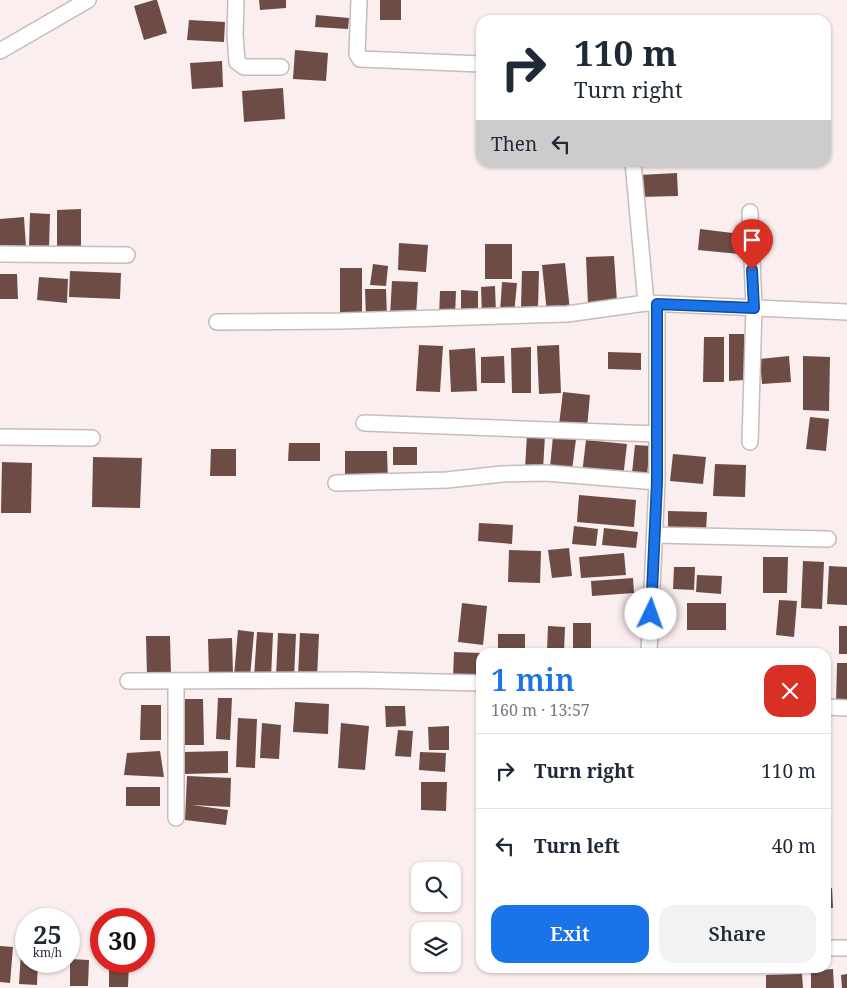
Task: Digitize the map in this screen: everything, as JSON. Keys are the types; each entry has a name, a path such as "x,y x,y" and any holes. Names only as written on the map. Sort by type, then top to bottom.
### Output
{"street":[{"path":"0,51 88,0"},
{"path":"236,0 235,35 237,62 244,67 281,67"},
{"path":"359,0 357,54 360,60 476,64"},
{"path":"634,167 652,303 657,434 657,482 649,648"},
{"path":"750,212 754,308 750,442"},
{"path":"0,254 127,255"},
{"path":"217,322 341,321 567,314 652,303 847,312"},
{"path":"364,423 657,434"},
{"path":"0,437 92,438"},
{"path":"336,483 447,480 502,474 546,473 657,482"},
{"path":"654,536 828,539"},
{"path":"176,680 176,818"},
{"path":"128,681 356,680 476,683"},
{"path":"831,707 847,708"},
{"path":"831,948 847,948"}],"building":[{"path":"157,0 167,33 144,40 134,6"},
{"path":"259,0 286,0 286,8 260,10"},
{"path":"380,0 401,0 401,20 380,20"},
{"path":"316,15 349,18 348,29 315,27"},
{"path":"189,20 225,22 224,42 187,40"},
{"path":"295,50 328,53 326,81 293,79"},
{"path":"222,61 223,87 192,89 190,63"},
{"path":"283,88 285,119 244,122 242,91"},
{"path":"677,173 678,196 639,197 639,175"},
{"path":"81,209 81,252 57,252 57,210"},
{"path":"30,213 50,214 49,248 29,247"},
{"path":"24,217 26,248 0,250 0,219"},
{"path":"700,229 741,234 739,254 698,250"},
{"path":"399,243 428,245 426,272 398,270"},
{"path":"485,244 512,244 512,279 485,279"},
{"path":"614,256 617,302 588,305 586,257"},
{"path":"565,263 570,311 547,313 542,265"},
{"path":"373,264 388,266 386,286 370,285"},
{"path":"340,268 362,268 362,318 340,318"},
{"path":"70,271 121,273 120,299 69,297"},
{"path":"522,271 539,271 538,308 521,308"},
{"path":"0,274 17,274 18,299 0,299"},
{"path":"39,277 68,279 67,303 37,300"},
{"path":"392,281 418,282 416,317 390,316"},
{"path":"502,282 517,283 514,314 500,313"},
{"path":"495,286 496,314 482,315 481,287"},
{"path":"365,289 386,289 387,317 366,317"},
{"path":"461,290 478,291 478,315 461,315"},
{"path":"440,291 456,291 455,316 439,316"},
{"path":"729,334 744,334 745,380 729,381"},
{"path":"704,337 724,337 724,382 703,382"},
{"path":"419,345 443,346 440,392 416,391"},
{"path":"559,345 561,393 539,394 537,346"},
{"path":"531,347 531,393 512,393 511,348"},
{"path":"475,348 477,391 451,392 449,350"},
{"path":"608,352 641,353 641,370 608,369"},
{"path":"504,356 505,383 481,383 481,357"},
{"path":"789,356 791,382 762,384 760,359"},
{"path":"803,356 830,357 829,411 803,410"},
{"path":"563,392 590,395 587,428 559,425"},
{"path":"810,417 829,419 826,451 806,449"},
{"path":"527,434 545,435 543,470 525,469"},
{"path":"553,436 576,439 572,470 550,467"},
{"path":"586,440 627,444 623,478 582,474"},
{"path":"289,443 320,443 320,461 288,461"},
{"path":"635,445 650,446 647,475 632,473"},
{"path":"393,447 417,447 417,465 393,465"},
{"path":"211,449 236,449 236,476 210,476"},
{"path":"345,451 387,451 388,481 345,481"},
{"path":"673,454 706,457 703,484 670,481"},
{"path":"93,457 142,458 140,508 92,507"},
{"path":"2,462 32,463 31,513 1,513"},
{"path":"715,464 746,465 745,497 713,496"},
{"path":"579,495 636,500 634,527 577,522"},
{"path":"668,511 707,512 706,532 668,531"},
{"path":"479,523 513,525 512,544 478,541"},
{"path":"574,526 598,529 596,546 572,544"},
{"path":"604,528 638,532 636,548 602,545"},
{"path":"569,548 572,576 552,578 548,550"},
{"path":"509,550 541,551 540,583 508,582"},
{"path":"624,553 626,575 581,578 579,557"},
{"path":"763,557 788,557 787,593 763,593"},
{"path":"803,561 824,562 822,609 801,608"},
{"path":"829,566 847,567 847,605 827,604"},
{"path":"674,567 695,567 694,590 673,589"},
{"path":"697,575 722,576 721,594 696,592"},
{"path":"633,578 634,593 592,596 591,581"},
{"path":"779,600 797,601 794,637 776,635"},
{"path":"462,603 487,606 483,645 458,642"},
{"path":"687,603 726,603 726,630 687,630"},
{"path":"573,623 591,623 591,648 573,648"},
{"path":"548,626 565,627 564,648 547,648"},
{"path":"839,626 847,626 847,654 839,654"},
{"path":"238,630 254,632 250,677 234,676"},
{"path":"257,632 273,633 271,678 254,677"},
{"path":"278,633 296,634 294,678 276,677"},
{"path":"300,633 319,634 317,678 298,677"},
{"path":"498,634 525,634 525,648 498,648"},
{"path":"146,636 170,636 171,676 147,676"},
{"path":"232,638 233,675 209,676 208,639"},
{"path":"454,652 476,653 476,679 453,678"},
{"path":"837,663 847,663 847,704 836,704"},
{"path":"218,698 232,698 230,740 216,739"},
{"path":"184,699 203,699 204,745 185,745"},
{"path":"295,702 329,704 328,734 293,732"},
{"path":"141,705 161,705 161,740 140,740"},
{"path":"385,706 405,706 406,726 386,727"},
{"path":"238,718 257,719 255,768 236,767"},
{"path":"262,723 281,725 279,759 260,758"},
{"path":"341,723 369,726 365,770 338,768"},
{"path":"449,726 449,750 429,750 428,727"},
{"path":"398,730 413,731 411,757 395,756"},
{"path":"160,751 164,777 124,775 127,753"},
{"path":"228,751 228,773 183,774 183,752"},
{"path":"420,752 446,753 445,772 419,770"},
{"path":"187,776 231,778 230,807 192,805 228,810 226,825 185,820"},
{"path":"421,782 447,782 446,811 421,810"},
{"path":"126,787 160,787 160,806 126,806"},
{"path":"831,888 832,888 833,908 831,908"},
{"path":"0,946 13,947 10,983 0,982"},
{"path":"80,960 89,960 88,986 70,986 70,973 80,973"},
{"path":"831,969 833,969 834,988 811,988 811,973 831,973"},
{"path":"20,973 38,973 37,985 19,984"},
{"path":"109,973 129,973 128,987 109,987"},
{"path":"802,974 803,988 766,988 766,975"},
{"path":"847,974 847,988 842,988 841,975"}],"route":[{"path":"651,614 657,482 657,304 754,308 752,270"}]}
